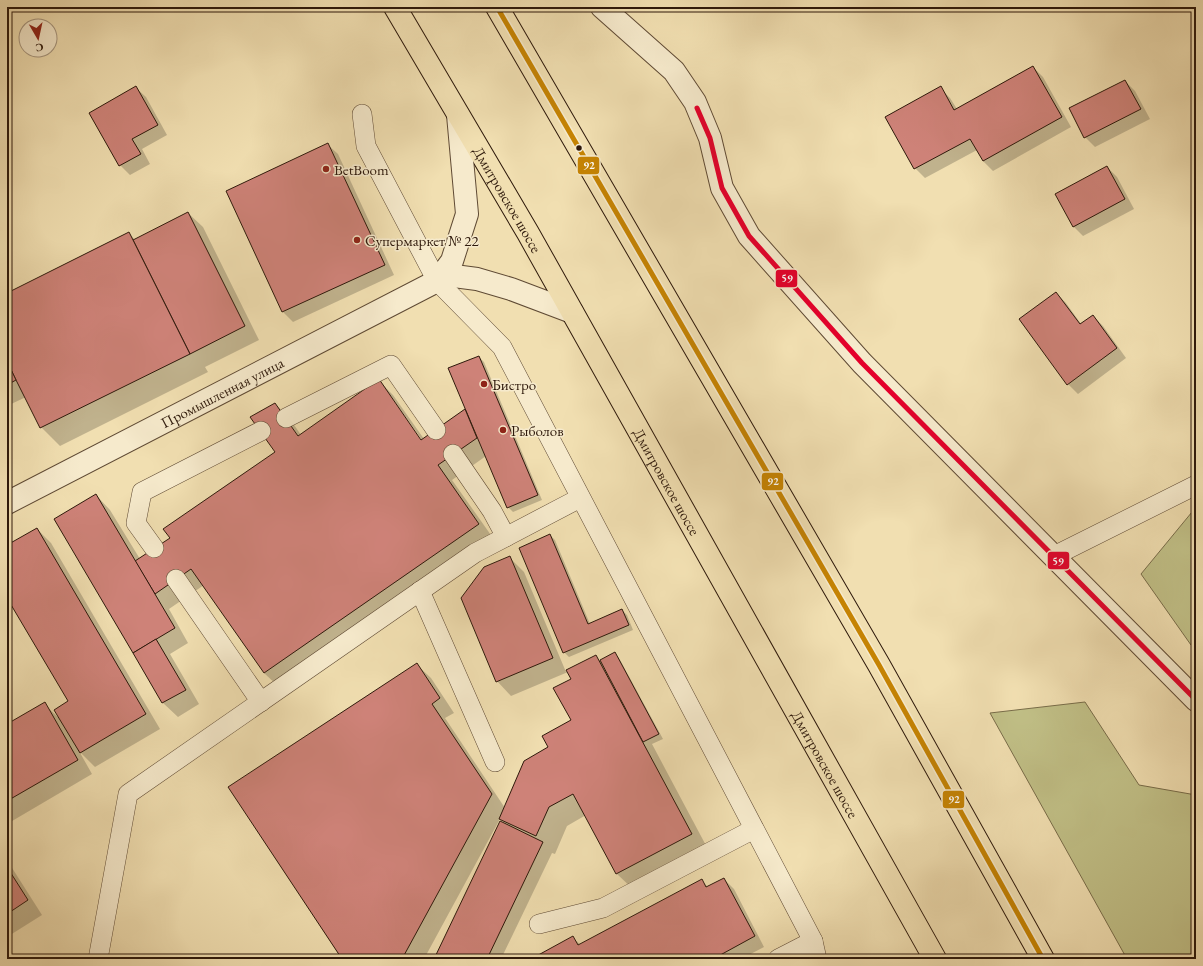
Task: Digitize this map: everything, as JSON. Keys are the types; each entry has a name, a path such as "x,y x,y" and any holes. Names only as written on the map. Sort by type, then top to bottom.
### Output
{"highway":[{"name":"Дмитровское шоссе","path":"394,7 532,240 935,959"},
{"path":"497,7 879,665 1043,959"}],"street":[{"path":"602,7 674,71 695,102 710,138 722,188 749,236 862,363 1196,700"},
{"name":"Промышленная улица","path":"437,281 452,261 467,214 458,115"},
{"name":"Промышленная улица","path":"7,503 437,281 454,276 477,279 511,288 572,312"}],"lane":[{"path":"362,114 366,146 437,281 502,347 812,941 817,959"},
{"path":"286,418 391,365 436,430"},
{"path":"154,548 136,523 142,492 261,431"},
{"path":"453,454 492,511 506,537"},
{"path":"1054,556 1196,485"},
{"path":"98,959 128,794 475,554 580,498"},
{"path":"176,580 261,702"},
{"path":"420,592 495,762"},
{"path":"539,924 603,908 754,830"},
{"path":"778,959 812,941"}],"shaded area":[{"path":"1192,512 1196,514 1196,650 1141,574"},
{"path":"1085,702 1139,785 1196,795 1196,959 1127,959 990,713"}],"building":[{"path":"1033,66 1062,117 983,161 970,139 914,169 885,117 941,86 954,110"},
{"path":"1125,80 1141,109 1084,138 1069,108"},
{"path":"136,86 158,125 132,139 141,154 119,166 89,113"},
{"path":"328,143 385,265 282,312 226,191"},
{"path":"1107,166 1125,199 1073,227 1055,194"},
{"path":"188,212 245,326 190,354 133,240"},
{"path":"129,232 190,354 40,428 7,362 7,293"},
{"path":"1056,292 1080,324 1093,315 1117,348 1067,385 1019,319"},
{"path":"479,356 538,495 507,508 448,368"},
{"path":"7,361 16,380 7,385"},
{"path":"379,379 421,440 465,409 477,438 438,465 479,524 264,673 191,569 155,594 135,561 170,538 163,529 275,452 250,417 275,403 298,436"},
{"path":"96,494 175,628 133,653 54,519"},
{"path":"37,528 146,714 80,753 54,710 68,701 7,598 7,545"},
{"path":"550,534 588,624 622,609 629,625 563,653 519,548"},
{"path":"510,556 553,658 496,682 461,598 484,567"},
{"path":"156,639 186,690 162,703 133,653"},
{"path":"615,652 659,734 643,742 600,660"},
{"path":"596,655 692,834 616,874 573,794 549,807 536,836 499,819 524,761 548,747 542,736 571,720 553,688 571,679 566,670"},
{"path":"417,663 440,698 432,704 492,794 402,959 342,959 228,787"},
{"path":"45,702 78,760 7,801 7,724"},
{"path":"500,821 543,842 487,959 434,959"},
{"path":"7,867 28,900 7,914"},
{"path":"724,878 755,936 713,959 531,959 573,936 578,945 702,879 706,887"}],"transit line":[{"name":"92","path":"497,7 879,665 1043,959"},
{"name":"59","path":"697,108 710,138 722,188 749,236 862,363 1196,700"}],"place":[{"name":"BetBoom","path":"326,169"},
{"name":"Супермаркет № 22","path":"357,240"},
{"name":"Бистро","path":"484,384"},
{"name":"Рыболов","path":"503,430"}]}
